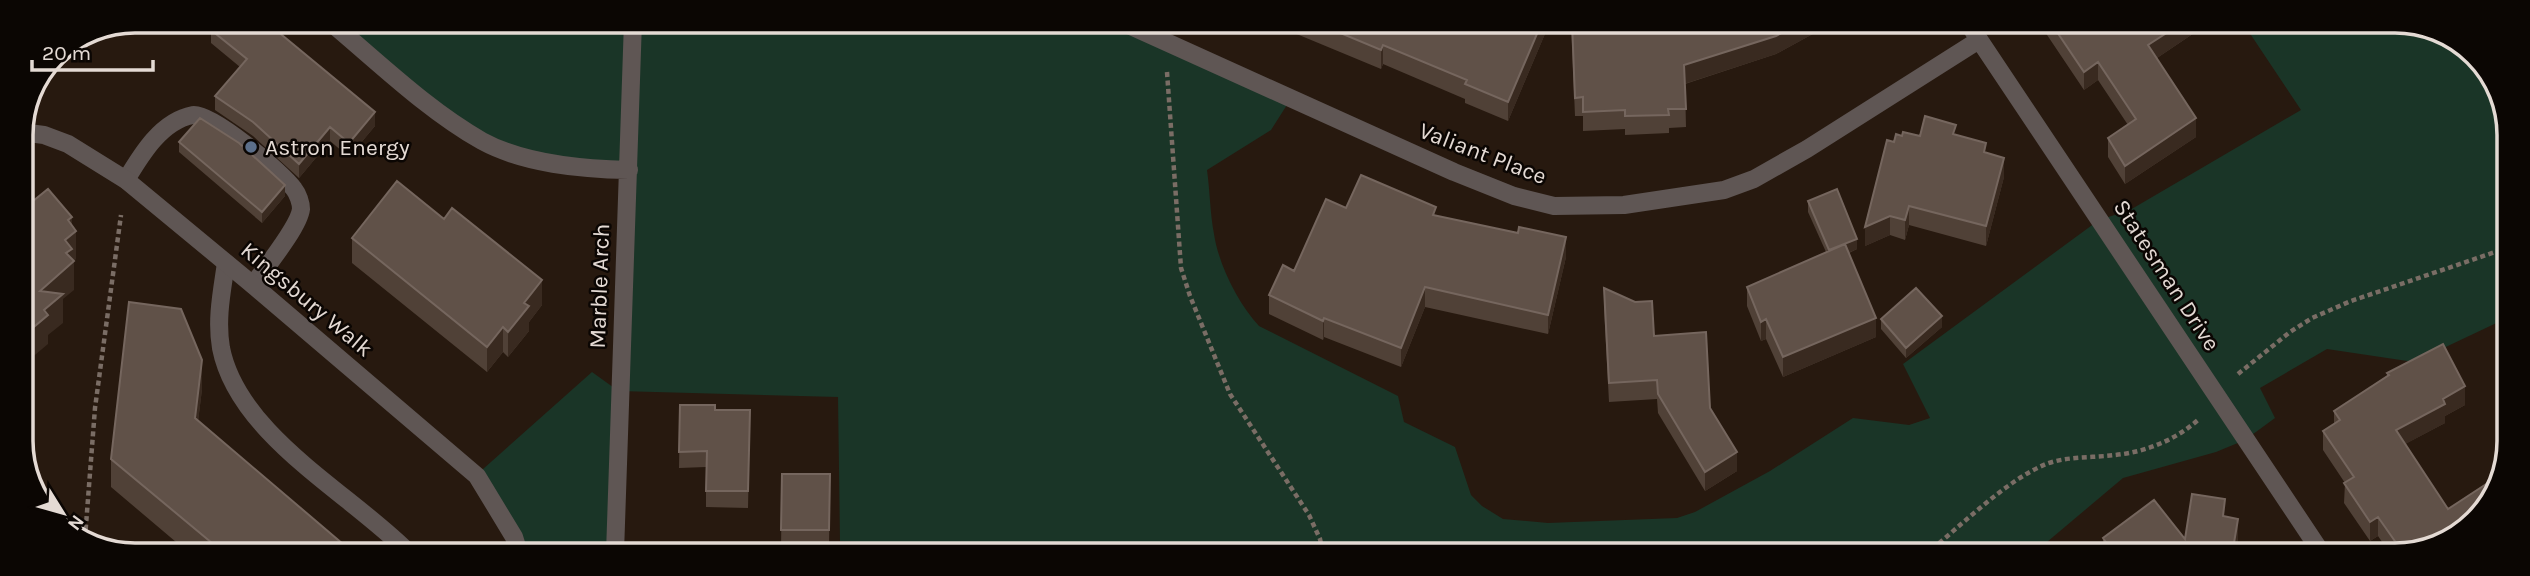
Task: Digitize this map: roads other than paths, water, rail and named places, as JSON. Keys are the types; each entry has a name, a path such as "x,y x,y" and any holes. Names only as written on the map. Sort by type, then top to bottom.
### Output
{"street":[{"path":"344,33 449,120 484,142 522,156 558,164 602,170 629,170"},
{"name":"Marble Arch","path":"615,543 633,33"},
{"name":"Valiant Place","path":"1146,33 1454,172 1514,196 1554,206 1624,205 1724,190 1754,178 1807,149 1979,40"},
{"name":"Statesman Drive","path":"1974,33 2315,543"},
{"path":"126,180 147,146 170,126 191,115 201,115 220,124 285,179 296,191 302,205 299,218 253,285"},
{"name":"Kingsbury Walk","path":"33,134 68,144 126,180 253,285 477,476 516,543"},
{"path":"226,263 220,306 221,348 228,371 241,396 260,423 398,543"}],"place":[{"name":"Astron Energy","path":"251,147"}]}
